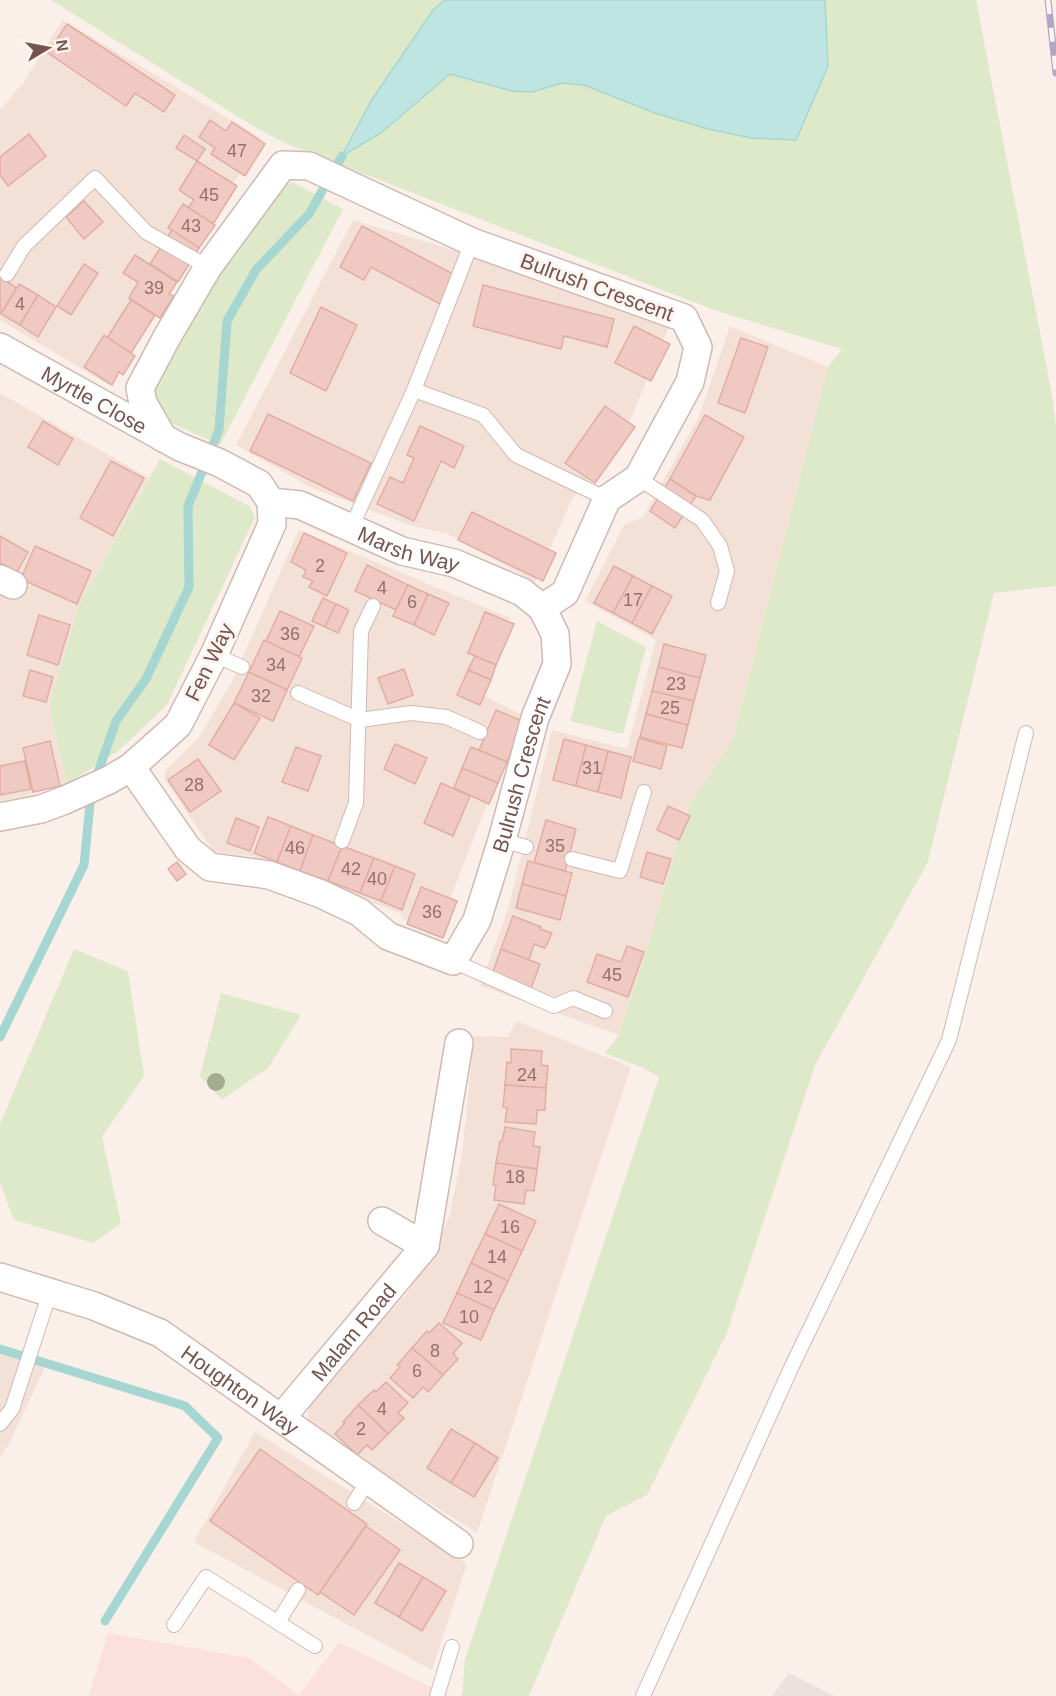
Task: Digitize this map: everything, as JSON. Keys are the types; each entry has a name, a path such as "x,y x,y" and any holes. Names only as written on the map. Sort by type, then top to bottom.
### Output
{"street":[{"name":"Bulrush Crescent","path":"208,267 283,165 309,166 472,242 684,318 698,347 690,382 638,478 607,499"},
{"path":"163,438 143,404 140,388 208,267"},
{"name":"Myrtle Close","path":"0,347 163,438 220,463 259,484 271,502"},
{"path":"542,608 565,593 607,499"},
{"name":"Marsh Way","path":"271,502 300,505 402,551 454,563 522,592 542,608"},
{"name":"Fen Way","path":"0,817 41,809 120,774 177,725 214,655 272,524 271,502"},
{"name":"Bulrush Crescent","path":"453,961 477,920 514,843 521,750 557,664 555,634 542,608"},
{"path":"120,774 188,849 210,867 269,875 323,889 359,912 388,936 453,961"},
{"path":"382,1221 425,1246 459,1043"},
{"name":"Malam Road","path":"282,1417 425,1246"},
{"name":"Houghton Way","path":"0,1277 94,1306 160,1333 459,1544"}],"lane":[{"path":"7,274 24,246 95,178 146,232 208,267"},
{"path":"351,528 414,390 472,242"},
{"path":"414,390 483,415 516,455 607,499"},
{"path":"638,478 702,520 720,546 727,571 718,603"},
{"path":"342,841 356,803 361,631 374,606"},
{"path":"214,655 242,668"},
{"path":"298,693 360,720 411,713 446,717 480,732"},
{"path":"643,1696 791,1368 949,1040 1026,733"},
{"path":"572,859 620,872 644,792"},
{"path":"453,961 554,1006 573,998 605,1011"},
{"path":"0,1424 12,1409 50,1292"},
{"path":"354,1503 369,1479"},
{"path":"174,1625 206,1577 315,1646"},
{"path":"278,1622 298,1590"},
{"path":"436,1696 452,1647"}],"shaded area":[{"path":"63,20 261,138 110,386 0,320 0,110 23,83"},
{"path":"353,220 474,256 670,324 631,418 572,499 535,582 448,534 412,526 312,488 236,445"},
{"path":"730,326 828,367 733,740 689,805 619,1035 480,986 508,909 552,730 627,749 656,640 585,601 624,525 643,517 699,416"},
{"path":"0,393 149,478 79,606 49,706 67,784 0,801"},
{"path":"299,530 510,618 479,693 522,715 437,932 401,918 402,914 250,856 214,852 165,780 165,771 200,736 233,679"},
{"path":"516,1021 631,1067 477,1533 308,1425 309,1397 404,1297 422,1271 449,1217 462,1155 474,1036 508,1037"},
{"path":"0,1354 45,1367 9,1444 0,1457"},
{"path":"255,1432 467,1564 432,1670 194,1542"},
{"path":"108,1633 249,1658 299,1695 339,1642 449,1696 89,1696"},
{"path":"789,1673 834,1696 772,1696"}],"green space":[{"path":"51,0 445,0 433,10 371,101 342,155 381,133 450,74 513,91 532,92 562,83 584,85 655,113 708,129 751,138 828,66 825,0 976,0 1053,400 1056,428 1056,586 994,593 928,862 815,1065 726,1335 647,1495 606,1516 529,1696 462,1696 465,1659 659,1077 605,1053 619,1035 689,805 733,740 828,367 842,349 714,310 287,144 258,129"},
{"path":"292,182 343,209 220,445 158,417 151,391 267,195"},
{"path":"160,459 249,506 255,517 167,705 117,752 67,784 49,706 79,606"},
{"path":"597,621 646,647 623,734 570,721"},
{"path":"74,949 128,971 144,1076 102,1137 121,1223 93,1243 14,1220 0,1183 0,1124"},
{"path":"221,993 301,1015 269,1067 222,1100 200,1076"}],"water":[{"path":"445,0 825,0 828,66 796,140 751,138 708,129 655,113 584,85 562,83 532,92 512,91 450,74 381,133 342,156 371,101 433,10"}],"building":[{"path":"67,24 175,95 164,112 135,93 126,106 48,53"},
{"path":"210,120 226,131 232,122 265,144 245,176 211,154 215,148 199,137"},
{"path":"29,134 46,156 8,186 0,175 0,157"},
{"path":"184,135 205,149 197,161 176,148"},
{"path":"197,161 237,186 213,224 188,208 194,200 179,190"},
{"path":"84,201 103,222 84,239 66,217"},
{"path":"183,204 215,225 199,248 168,228"},
{"path":"362,226 455,275 440,304 371,267 364,280 340,267"},
{"path":"172,230 199,248 178,282 150,264"},
{"path":"135,255 177,282 169,294 174,296 160,318 129,298 138,282 123,273"},
{"path":"84,264 98,273 71,315 57,306"},
{"path":"0,277 17,288 2,313 0,312"},
{"path":"19,284 38,295 20,325 1,314"},
{"path":"483,285 614,319 607,347 564,336 561,349 473,326"},
{"path":"38,295 56,307 38,337 20,325"},
{"path":"131,300 155,315 131,353 107,338"},
{"path":"321,307 357,325 326,391 290,373"},
{"path":"634,326 670,344 651,381 615,363"},
{"path":"104,335 135,356 123,375 119,372 112,385 84,367"},
{"path":"741,338 768,347 745,413 718,403"},
{"path":"605,406 635,427 595,483 565,463"},
{"path":"268,414 371,463 353,501 250,451"},
{"path":"705,415 744,437 710,500 696,496 670,479"},
{"path":"43,421 73,439 58,465 28,447"},
{"path":"420,426 464,446 454,468 441,461 414,521 377,504 390,477 403,483 414,458 407,455"},
{"path":"111,461 144,478 113,536 80,518"},
{"path":"670,479 696,496 675,528 650,511"},
{"path":"472,512 556,553 543,581 458,540"},
{"path":"304,533 347,553 327,596 309,587 313,581 303,577 306,570 291,562"},
{"path":"0,536 28,552 17,572 0,563"},
{"path":"35,546 91,571 77,604 21,579"},
{"path":"367,565 408,585 396,610 355,591"},
{"path":"614,566 633,576 613,613 594,603"},
{"path":"633,576 652,586 632,623 613,613"},
{"path":"408,585 428,594 414,625 393,616"},
{"path":"652,586 672,596 652,634 632,623"},
{"path":"428,594 449,603 434,635 414,625"},
{"path":"323,598 336,604 325,627 312,621"},
{"path":"336,604 349,610 338,633 325,627"},
{"path":"280,611 314,626 299,657 266,641"},
{"path":"485,612 514,624 496,665 468,653"},
{"path":"39,615 70,625 58,665 27,655"},
{"path":"264,640 302,658 287,690 249,672"},
{"path":"664,644 706,655 700,678 658,667"},
{"path":"475,656 496,665 491,680 468,670"},
{"path":"658,667 700,678 694,701 652,691"},
{"path":"404,669 413,695 388,704 378,678"},
{"path":"30,670 53,677 46,702 23,696"},
{"path":"468,670 491,680 480,705 457,695"},
{"path":"249,672 287,690 273,721 234,703"},
{"path":"652,691 694,701 688,725 646,714"},
{"path":"234,703 260,718 234,760 209,745"},
{"path":"496,710 525,722 507,762 479,750"},
{"path":"646,714 688,725 682,748 640,737"},
{"path":"639,738 667,746 661,769 633,761"},
{"path":"564,739 586,745 576,786 553,780"},
{"path":"50,741 60,786 33,792 23,748"},
{"path":"395,744 427,758 415,784 384,769"},
{"path":"586,745 608,751 598,792 576,786"},
{"path":"296,747 321,756 308,791 282,782"},
{"path":"471,747 507,762 498,783 462,768"},
{"path":"608,751 631,757 621,798 598,792"},
{"path":"198,759 221,791 190,812 168,780"},
{"path":"25,761 31,789 0,795 0,766"},
{"path":"462,768 498,783 489,804 454,788"},
{"path":"441,783 470,796 453,836 424,823"},
{"path":"668,806 690,816 679,840 657,830"},
{"path":"268,817 291,826 277,862 254,853"},
{"path":"236,818 259,827 250,851 227,843"},
{"path":"546,820 576,829 565,871 534,863"},
{"path":"291,826 313,835 300,871 277,862"},
{"path":"313,835 342,846 328,881 300,871"},
{"path":"342,846 374,858 360,893 328,881"},
{"path":"647,852 671,859 663,884 640,877"},
{"path":"374,858 395,866 381,901 360,893"},
{"path":"528,861 572,873 566,896 522,884"},
{"path":"177,862 186,874 177,881 168,869"},
{"path":"395,866 415,874 402,910 381,901"},
{"path":"522,884 566,896 560,920 516,908"},
{"path":"421,887 457,901 443,938 407,924"},
{"path":"513,916 552,933 545,948 534,944 529,960 501,949"},
{"path":"627,946 644,952 628,997 587,982 597,954 621,962"},
{"path":"501,949 540,964 530,991 491,977"},
{"path":"511,1049 542,1051 541,1065 548,1066 546,1088 505,1085 507,1062 511,1063"},
{"path":"505,1085 546,1088 545,1110 537,1110 536,1124 505,1122 507,1108 503,1107"},
{"path":"505,1127 535,1132 533,1146 540,1147 537,1169 496,1163"},
{"path":"496,1163 537,1169 534,1191 526,1190 524,1204 494,1200 496,1185 493,1185"},
{"path":"499,1204 536,1221 522,1251 485,1234"},
{"path":"485,1234 522,1251 508,1281 471,1263"},
{"path":"471,1263 508,1281 494,1310 457,1293"},
{"path":"457,1293 494,1310 481,1340 443,1323"},
{"path":"439,1323 462,1343 453,1354 458,1359 443,1375 412,1348 427,1331 429,1333"},
{"path":"412,1348 443,1375 428,1392 423,1387 413,1398 390,1378 400,1367 397,1365"},
{"path":"386,1382 408,1403 398,1413 404,1418 388,1434 358,1405"},
{"path":"358,1405 388,1434 372,1450 367,1445 357,1455 335,1434"},
{"path":"451,1429 475,1443 451,1483 427,1468"},
{"path":"475,1443 498,1458 474,1497 451,1483"},
{"path":"260,1449 367,1524 318,1595 210,1521"},
{"path":"366,1526 400,1550 354,1615 320,1592"},
{"path":"399,1563 423,1577 399,1617 375,1603"},
{"path":"423,1577 446,1591 422,1631 399,1617"}],"waterway":[{"path":"95,781 116,721 146,679 189,587 188,506 219,430 227,321 256,270 309,214 342,156"},
{"path":"0,1037 84,865 91,794"},
{"path":"0,1349 185,1406 218,1438 105,1621"}],"railway":[{"path":"1048,0 1056,73"}]}
